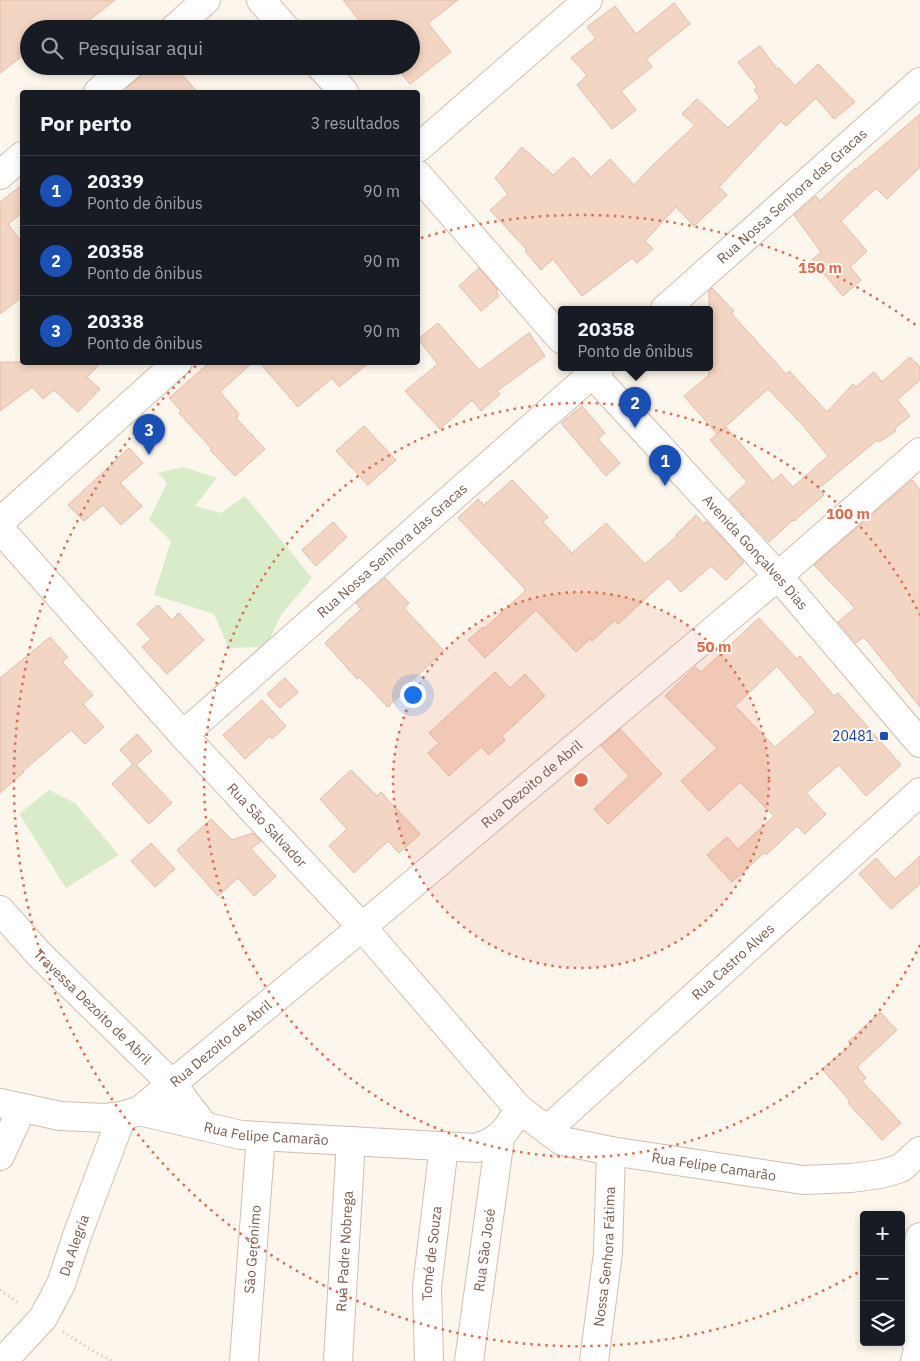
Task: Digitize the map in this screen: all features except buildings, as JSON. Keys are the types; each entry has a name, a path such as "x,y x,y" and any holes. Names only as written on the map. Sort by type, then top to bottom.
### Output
{"street":[{"path":"184,20 206,0"},
{"path":"260,0 278,20"},
{"path":"420,146 588,0"},
{"path":"100,90 118,75"},
{"path":"328,75 342,90"},
{"name":"Rua Nossa Senhora das Gracas","path":"668,306 920,82"},
{"path":"0,175 20,158"},
{"path":"420,177 558,336"},
{"path":"0,522 175,365"},
{"name":"Rua Nossa Senhora das Gracas","path":"183,735 591,371"},
{"name":"Avenida Gonçalves Dias","path":"595,371 778,576 920,743"},
{"name":"Rua Dezoito de Abril","path":"130,1113 171,1083 362,927 778,576 920,452"},
{"name":"Rua São Salvador","path":"0,529 183,735 362,927 533,1120"},
{"name":"Rua Castro Alves","path":"533,1120 920,792"},
{"name":"Travessa Dezoito de Abril","path":"0,910 39,954 171,1083 204,1126"},
{"path":"0,1156 11,1106"},
{"name":"Rua Felipe Camarão","path":"11,1106 60,1116 105,1118 130,1113 204,1126 241,1135 476,1148 490,1144 500,1138"},
{"name":"Da Alegria","path":"3,1361 43,1318 61,1284 81,1224 130,1113"},
{"path":"500,1138 508,1128 533,1120"},
{"name":"Rua Felipe Camarão","path":"533,1120 562,1141 611,1151 802,1180 851,1178 881,1174 914,1164"},
{"name":"São Gerônimo","path":"244,1361 261,1136"},
{"name":"Rua São José","path":"468,1361 500,1138"},
{"name":"Rua Padre Nobrega","path":"338,1361 351,1141"},
{"name":"Tomé de Souza","path":"429,1361 427,1287 444,1146"},
{"name":"Nossa Senhora Fátima","path":"594,1361 608,1253 611,1151"},
{"path":"916,1360 918,1351 911,1297 919,1255"}],"green space":[{"path":"183,467 217,478 195,506 221,513 245,496 312,578 281,615 266,647 229,648 214,614 154,595 171,541 149,520 167,483 158,473"},
{"path":"49,790 75,803 119,855 66,888 19,814"}],"place":[{"name":"20358","path":"635,428"},
{"name":"20338","path":"149,455"},
{"name":"20339","path":"665,486"},
{"name":"20481","path":"884,736"}]}
